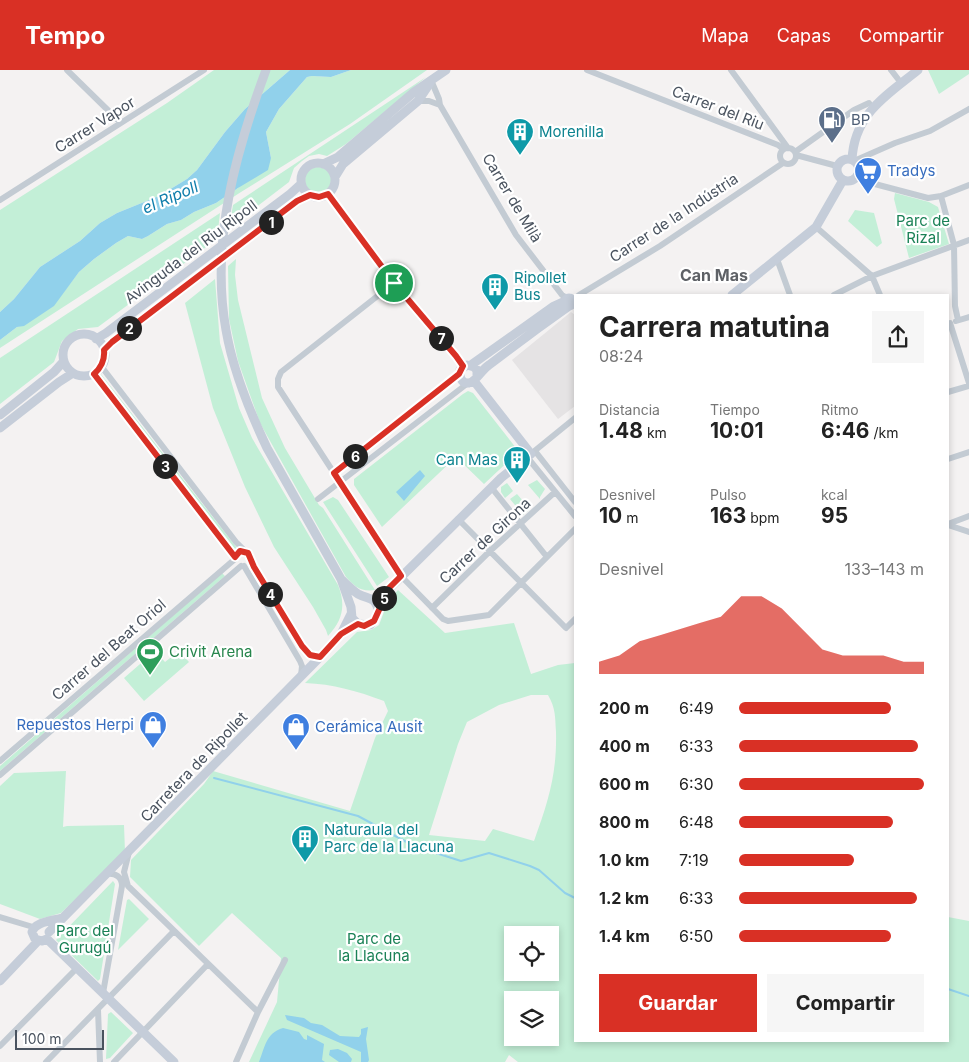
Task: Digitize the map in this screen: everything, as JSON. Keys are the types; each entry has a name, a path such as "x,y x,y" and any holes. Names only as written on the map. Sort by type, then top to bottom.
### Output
{"street":[{"path":"67,70 121,123"},
{"name":"Carrer Vapor","path":"0,200 204,70"},
{"path":"266,70 247,126 231,185 223,234 221,265 225,329 235,371 250,411 267,448 341,579 354,621 364,626 370,625 378,616 389,588 491,487 574,421"},
{"path":"323,164 331,169 334,177 334,186 328,194 319,197 310,195 303,189 301,184 304,170 313,164 323,164 338,157 414,92 446,70"},
{"name":"Carrer del Riu","path":"587,70 786,148"},
{"path":"731,70 786,148 796,154 838,166"},
{"path":"891,70 898,79"},
{"path":"796,154 854,110 869,103 909,70"},
{"path":"851,160 856,135 864,118 872,108 918,70"},
{"path":"334,177 343,164 418,101 431,80"},
{"name":"Carrer de Milà","path":"431,80 440,105 516,234 562,295 572,300"},
{"path":"418,101 429,101 440,105"},
{"path":"869,103 854,125 846,153 851,160 859,170 857,176 850,181 843,180 838,176 838,166 842,161 851,160 930,131 969,109"},
{"path":"786,148 779,157 783,163 792,164 796,160 796,154"},
{"name":"Carrer de la Indústria","path":"582,294 660,246 783,163"},
{"path":"857,176 871,183 928,198 941,196 969,185"},
{"path":"733,294 816,227 843,180"},
{"name":"Avinguda del Riu Ripoll","path":"96,339 301,184"},
{"path":"328,194 394,283 456,356 464,369 462,381 473,380"},
{"name":"Avinguda del Riu Ripoll","path":"104,350 297,201 310,195"},
{"path":"941,196 954,245 958,320"},
{"path":"816,227 872,276 880,294"},
{"path":"836,294 872,276 969,240"},
{"path":"777,259 790,294"},
{"path":"394,283 279,375 278,387 401,576 432,608 448,621 489,615 574,530"},
{"name":"Carrer de la Indústria","path":"334,473 464,369 554,306 572,300"},
{"name":"Carrer de la Indústria","path":"318,499 473,380 486,367 572,300"},
{"path":"949,392 969,384 956,338 949,323 969,317"},
{"path":"81,335 96,339 104,350 104,361 94,374 84,376 73,373 68,369 64,361 65,348 71,339 81,335"},
{"path":"0,415 54,372 64,361"},
{"path":"101,366 244,551 248,553 256,572 302,646 310,655 320,657"},
{"path":"464,369 476,370 473,380"},
{"path":"0,428 73,373"},
{"path":"94,374 235,558 236,563 243,566 300,661 302,666 301,677"},
{"path":"473,380 531,454 574,501"},
{"path":"949,459 969,452"},
{"path":"531,454 555,492 574,515"},
{"path":"491,487 547,557"},
{"name":"Carrer de Girona","path":"432,608 490,551 555,492"},
{"path":"949,524 969,516"},
{"path":"458,519 566,628 574,620"},
{"path":"949,524 969,532"},
{"path":"235,558 238,552 244,551"},
{"name":"Carrer del Beat Oriol","path":"0,761 235,558"},
{"path":"243,566 248,564 250,558"},
{"name":"Carrer del Beat Oriol","path":"0,776 243,566"},
{"path":"341,579 350,587 377,603 379,610"},
{"path":"351,610 356,599 367,597 389,588"},
{"name":"Carretera de Ripollet","path":"341,634 351,610"},
{"name":"Carretera de Ripollet","path":"0,981 301,677 341,634 358,624"},
{"path":"106,996 125,886 124,872 129,852"},
{"path":"107,874 117,875 125,886 258,1012"},
{"path":"0,918 33,927 32,936 45,937 174,1062"},
{"name":"Carretera de Ripollet","path":"33,927 64,918"},
{"path":"44,924 47,926 45,937"},
{"path":"46,1062 98,1010 106,996 174,932"},
{"path":"236,1062 258,1012 285,960"},
{"path":"114,1062 208,964"},
{"path":"0,1046 77,968"},
{"path":"98,1010 100,1062"}],"shaded area":[{"path":"571,312 574,314 574,407 558,419 512,360"}],"green space":[{"path":"214,70 290,70 245,109 197,170 187,179 159,196 117,213 100,223 80,241 40,267 14,299 0,312 0,210 167,103"},
{"path":"351,70 427,70 350,124 0,348 0,340 17,327 24,325 53,306 79,272 116,243 128,236 142,239 167,224 181,220 194,212 216,203 238,188 271,158 266,132 279,109 307,77 331,77"},
{"path":"928,70 969,70 969,74 939,94"},
{"path":"426,77 346,144 327,156 319,154 309,156 302,161 294,168 289,182 229,228 233,205"},
{"path":"318,167 327,171 331,180 327,189 318,193 309,189 305,180 309,171"},
{"name":"Parc de Rizal","path":"895,193 929,202 938,207 949,244 909,258 894,199"},
{"path":"855,210 874,213 882,243 877,247 848,221"},
{"path":"220,213 217,239 98,327 78,329 62,341 54,362 0,404 0,358"},
{"path":"236,259 235,275 238,300 262,398 285,448 319,505 323,508 375,590 359,588 346,577 260,423 238,361 229,319 228,266"},
{"path":"215,279 220,343 239,408 252,438 338,585 342,599 342,612 337,624 328,636 313,607 274,547 245,487 213,408 185,303"},
{"path":"100,373 237,548 233,553 96,375"},
{"path":"468,391 473,393 516,448 515,455 484,484 456,457 382,527 354,485 354,479"},
{"path":"537,480 545,489 540,499 528,485"},
{"path":"507,483 513,491 505,498 501,492 501,487"},
{"path":"517,494 530,509 523,515 510,499"},
{"path":"333,497 338,500 389,577 377,586 323,502"},
{"path":"222,573 225,576 0,771 0,766"},
{"name":"Parc de la Llacuna","path":"398,590 445,633 514,623 531,674 558,665 574,663 574,1042 949,1042 949,917 969,921 969,1062 518,1062 509,1055 505,1062 249,1062 277,1002 281,958 232,913 199,946 130,877 131,860 204,784 213,771 350,811 375,738 388,711 384,701 374,697 335,686 305,683 357,632 371,630 379,625 388,601","holes":["531,695 548,695 554,709 556,732 555,762 551,788 534,841 493,829 485,841 429,835 458,744 467,722 499,705"]},
{"name":"Crivit Arena","path":"155,651 165,662 179,651 189,662 144,701 124,678"},
{"path":"66,771 63,827 124,825 125,852 61,913 40,919 0,904 0,786 14,773"},
{"name":"Parc del Gurugú","path":"113,881 115,884 100,979 98,981 56,940"},
{"path":"129,899 149,919 118,950 127,900"},
{"path":"111,1012 133,1033 110,1058 106,1059 108,1014"}],"water":[{"name":"el Ripoll","path":"290,70 351,70 331,77 307,77 279,109 266,132 271,158 268,170 216,203 194,212 181,220 167,224 142,239 128,236 116,243 79,272 54,306 24,326 17,327 0,340 0,312 14,299 40,267 80,241 100,223 117,213 159,196 187,179 197,170 245,109"},
{"path":"420,470 425,476 404,501 396,492"},
{"path":"285,1015 304,1018 311,1023 322,1025 340,1036 359,1037 361,1029 368,1027 366,1039 368,1062 361,1062 361,1052 287,1020"},
{"path":"283,1028 299,1032 304,1039 307,1040 307,1035 324,1044 322,1060 325,1062 259,1062 270,1037 277,1030"},
{"path":"338,1049 347,1053 352,1059 351,1062 339,1062 329,1055 330,1050"}],"waterway":[{"path":"214,778 358,816 414,846 461,861 489,853 530,866 539,870 565,893 574,898"},
{"path":"949,989 969,996"}],"place":[{"name":"BP","path":"832,144"},
{"name":"Morenilla","path":"520,156"},
{"name":"Tradys","path":"868,195"},
{"name":"Ripollet Bus","path":"495,311"},
{"name":"Can Mas","path":"517,484"},
{"name":"Crivit Arena","path":"150,676"},
{"name":"Repuestos Herpi","path":"153,749"},
{"name":"Cerámica Ausit","path":"296,751"},
{"name":"Naturaula del Parc de la Llacuna","path":"305,863"}],"district":[{"name":"Can Mas","path":"714,275"}],"route":[{"path":"328,194 394,283 463,366 459,374 334,473 401,576 389,588 381,604 378,616 370,625 358,624 352,626 341,634 320,657 314,656 310,655 302,646 254,567 248,553 240,551 235,557 94,374 104,361 104,350 107,346 297,201 310,195 319,197 328,194"}]}
